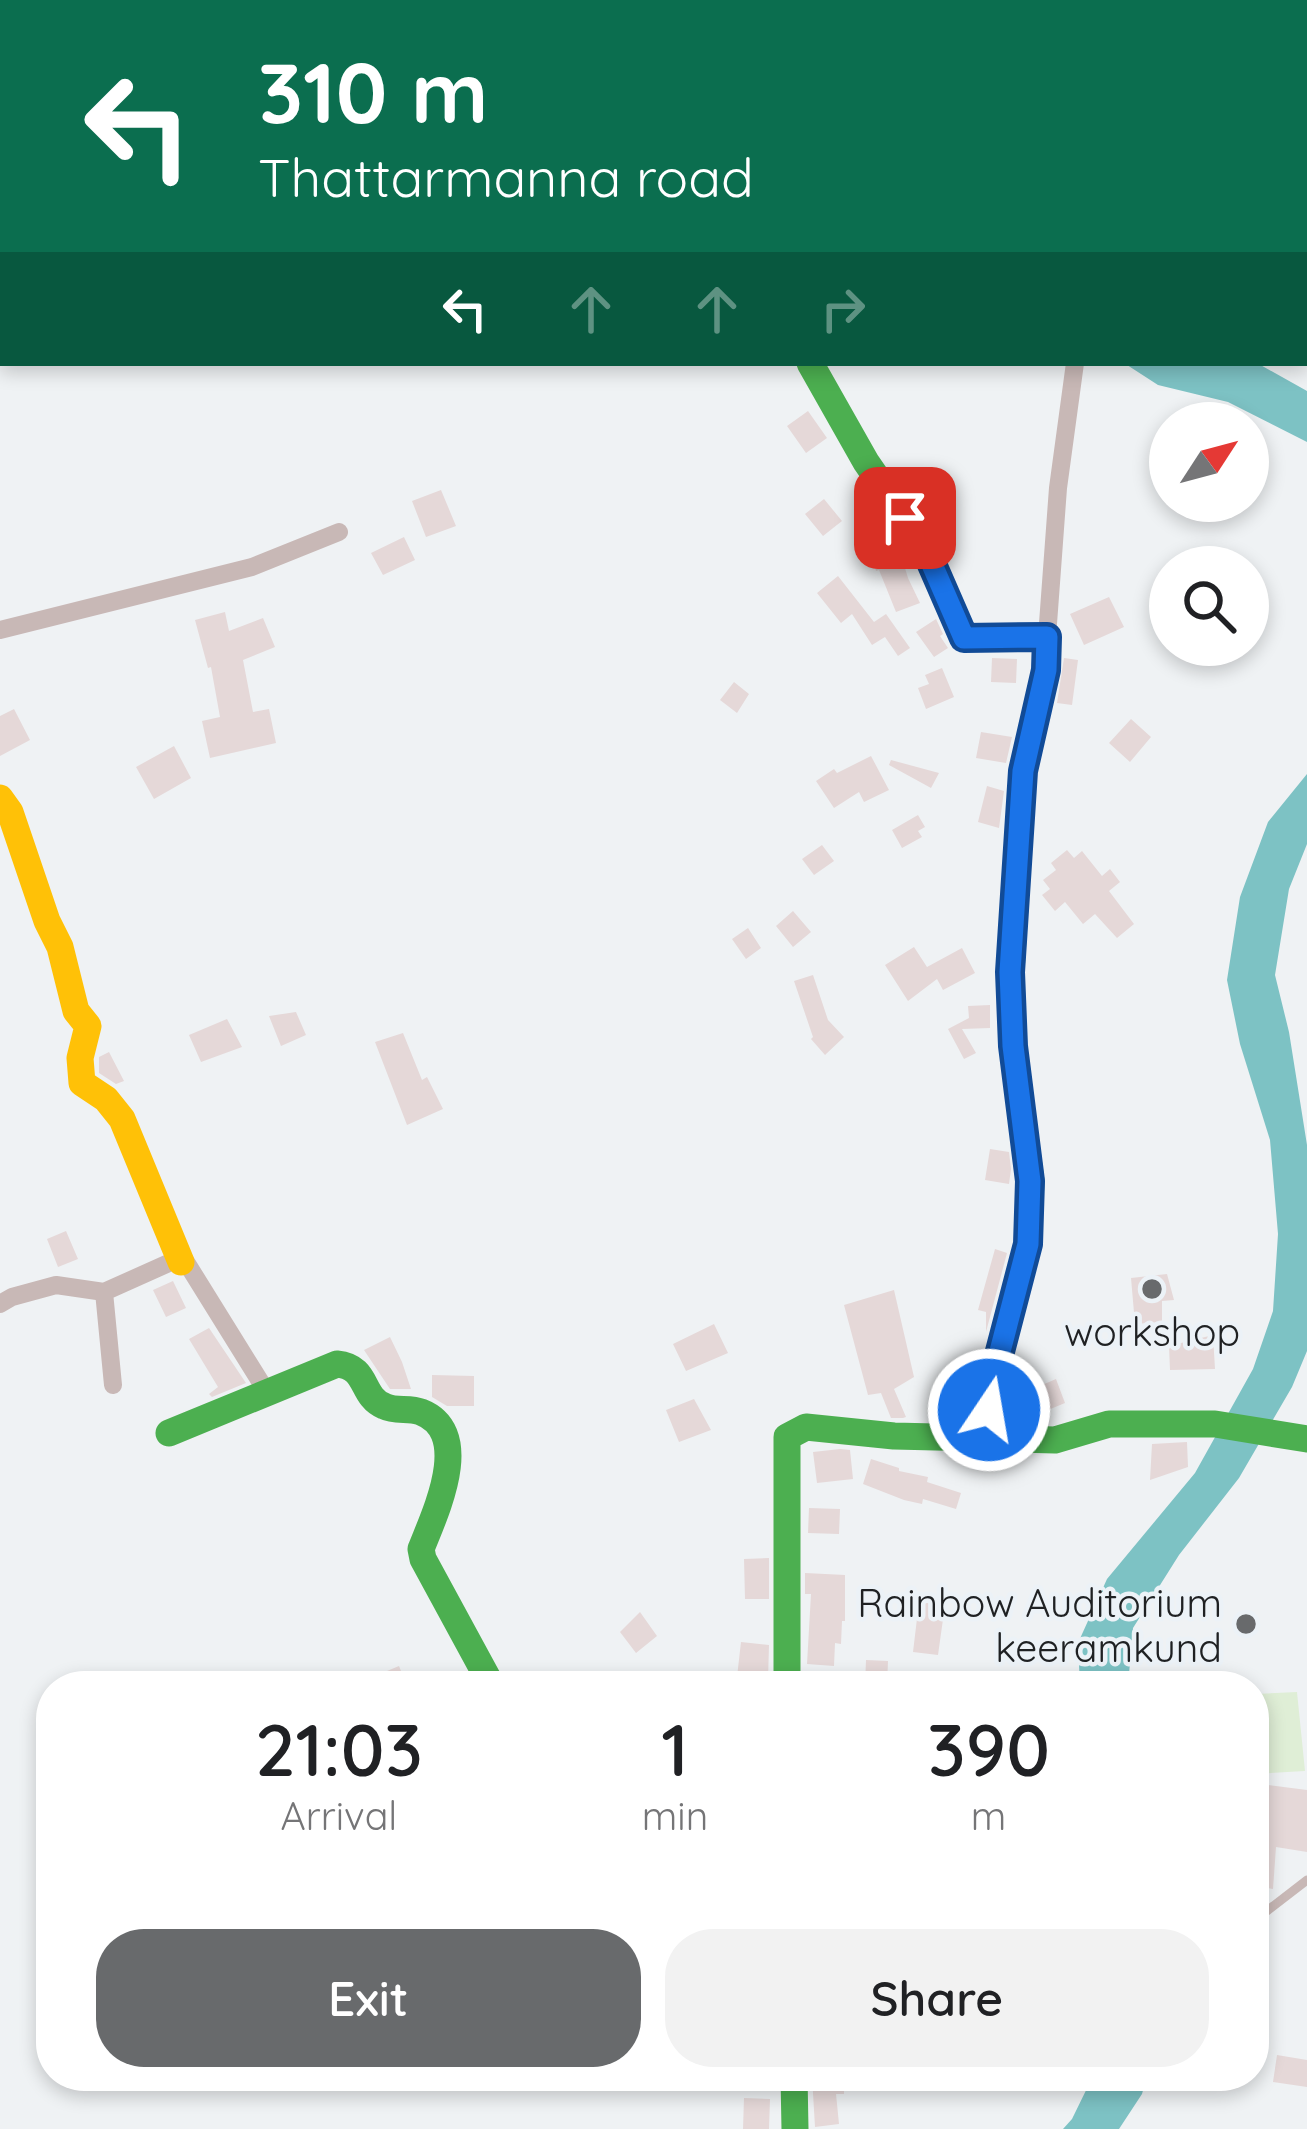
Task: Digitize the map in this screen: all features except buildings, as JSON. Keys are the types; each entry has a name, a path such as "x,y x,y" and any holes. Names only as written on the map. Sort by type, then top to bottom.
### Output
{"street":[{"path":"811,366 866,462 924,546 964,638 1047,637"},
{"path":"986,1437 992,1382 1028,1244 1030,1181 1013,1046 1010,972 1023,771 1046,670 1063,441 1075,366"},
{"path":"0,630 253,567 339,532"},
{"path":"0,798 10,812 60,947 76,1011 88,1026 80,1058 82,1083 106,1099 122,1119 181,1262"},
{"path":"0,1304 56,1285 104,1292 171,1262 186,1262 268,1394"},
{"path":"104,1292 113,1385"},
{"path":"169,1433 346,1363 357,1368 381,1406 419,1410 442,1428 449,1456 445,1488 422,1549 423,1559 484,1671"},
{"path":"787,1671 788,1437 806,1427 894,1436 1055,1440 1109,1424 1215,1424 1297,1437"},
{"path":"794,2091 795,2129"}],"lane":[{"path":"1269,1909 1307,1880"}],"green space":[{"path":"1297,1692 1305,1771 1269,1773 1269,1693"}],"water":[{"path":"1129,366 1262,366 1307,391 1307,442 1269,423 1269,402 1228,402 1158,385"},
{"path":"1307,774 1307,844 1289,889 1275,975 1307,1145 1307,1351 1292,1387 1239,1478 1179,1555 1133,1628 1129,1671 1079,1671 1078,1643 1107,1579 1195,1473 1253,1369 1273,1311 1278,1234 1270,1140 1240,1044 1227,980 1240,897 1268,822"},
{"path":"1086,2091 1143,2091 1119,2129 1063,2129"}],"traffic: fast":[{"path":"812,366 866,462 924,546 964,638 1047,637 1046,670 1023,771 1011,972 1013,1046 1031,1181 1028,1244 992,1382 986,1437"},
{"path":"169,1433 337,1364 354,1370 384,1406 421,1412 437,1422 445,1437 446,1475 421,1549 484,1671"},
{"path":"787,1671 787,1437 806,1427 894,1436 1055,1440 1109,1424 1215,1424 1307,1439"},
{"path":"794,2091 795,2129"}],"traffic: slow":[{"path":"0,798 10,812 60,947 76,1011 88,1026 80,1058 82,1083 106,1099 122,1119 181,1262"}],"place":[{"name":"workshop","path":"1152,1289"},
{"name":"Rainbow Auditorium keeramkund","path":"1246,1624"}],"route":[{"path":"905,518 924,546 964,638 1047,637 1046,670 1023,771 1010,972 1013,1046 1030,1181 1028,1244 989,1410"}]}
